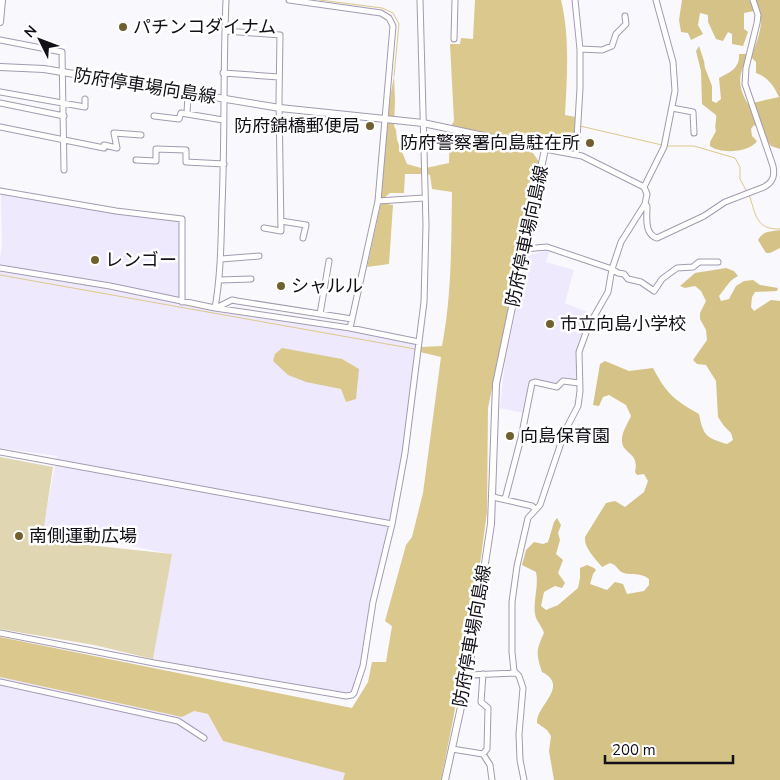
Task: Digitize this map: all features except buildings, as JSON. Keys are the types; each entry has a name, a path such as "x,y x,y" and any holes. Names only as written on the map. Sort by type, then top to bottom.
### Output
{"main road":[{"path":"0,22 2,0"},
{"name":"防府停車場向島線","path":"0,67 62,72 280,108 423,123 545,149 496,384 491,524 468,675 445,780"}],"street":[{"path":"215,308 220,280 221,259 224,164 223,73 226,0"},
{"path":"289,0 381,13 389,18 393,26 378,200 350,328"},
{"path":"0,633 154,663 346,696 352,695 364,666 373,602 392,524 405,453 424,302 420,0"},
{"path":"454,39 455,0"},
{"path":"575,0 580,49 579,126 576,155"},
{"path":"644,187 662,155 675,92 674,73 656,0"},
{"path":"645,204 647,206 649,232 654,238 657,238 704,216 725,202 769,184 774,173 745,84 746,68 758,23 758,15 753,0"},
{"path":"580,49 602,50 612,46 616,34 626,24 625,16"},
{"path":"225,31 280,35 282,222 281,230 264,228"},
{"path":"0,40 62,52 65,140 64,170"},
{"path":"223,73 279,77"},
{"path":"0,92 84,108 85,99"},
{"path":"187,114 188,94"},
{"path":"0,103 64,116"},
{"path":"672,108 693,112 694,133"},
{"path":"154,116 180,120 181,113 223,120"},
{"path":"0,127 104,148 104,145 117,148 114,133 141,135"},
{"path":"136,160 156,161 156,149 186,150 186,162 224,164"},
{"path":"515,673 512,652 513,589 528,518 540,505 566,431 578,406 578,352 580,346 588,327 608,292 612,269 624,236 645,204 647,194 644,187 576,155 545,149"},
{"path":"0,191 182,219 182,302"},
{"path":"378,200 424,198"},
{"path":"282,222 306,224 303,238"},
{"path":"524,250 547,246 624,274 628,279 641,282 654,291 662,279 677,268 693,267 699,262 718,262"},
{"path":"221,259 259,256"},
{"path":"320,314 329,261"},
{"path":"0,268 110,286 215,308 350,328 419,342"},
{"path":"220,280 251,279"},
{"path":"215,308 232,300 237,300 352,319"},
{"path":"505,499 521,438 532,383 558,387 563,381 579,384"},
{"path":"0,452 392,524"},
{"path":"493,497 532,506 535,509"},
{"path":"468,675 515,673 520,676 523,688 519,734 520,760 524,780"},
{"path":"483,674 481,702 488,708 487,750 483,754"},
{"path":"0,682 178,721 204,738"},
{"path":"452,749 483,754 490,765 492,780"}],"shaded area":[{"path":"475,0 561,0 567,43 565,115 576,117 572,146 543,141 529,142 527,149 533,153 539,162 488,408 487,512 481,557 441,780 343,780 345,773 223,741 208,714 194,711 182,717 0,677 0,637 352,708 368,682 372,662 386,662 392,626 385,621 406,545 412,537 423,493 441,357 420,352 421,347 442,346 449,288 452,192 432,189 430,175 427,174 426,168 449,163 450,128 454,121 450,44 460,44 461,38 473,39"},
{"path":"682,0 780,0 780,149 771,146 767,140 761,137 758,128 754,125 751,129 752,136 757,141 753,145 734,151 715,149 710,146 710,142 716,131 716,115 702,104 701,71 696,51 699,46 712,86 712,101 716,103 721,99 719,78 736,66 739,54 746,54 740,83 748,104 779,97 770,82 756,73 756,62 751,57 760,28 761,16 759,10 744,13 744,29 748,32 743,46 732,44 732,34 728,32 723,41 716,39 708,22 708,15 700,13 698,25 703,34 691,40 688,33 681,32 679,20"},
{"path":"394,76 394,126 397,140 407,164 421,168 421,174 405,174 404,193 390,193 381,198 387,121"},
{"path":"4,193 182,219 182,302 419,342 405,453 373,602 363,666 352,695 293,687 153,659 171,554 43,528 57,456 0,448 0,259 2,246 1,196"},
{"path":"381,203 393,205 389,264 367,267"},
{"path":"780,230 780,248 766,253 758,240 765,233"},
{"name":"市立向島小学校","path":"550,250 546,262 574,270 565,303 592,314 578,343 577,382 561,380 556,385 531,380 523,413 500,408 505,361 528,255"},
{"path":"726,268 734,271 738,276 729,282 719,296 721,301 729,299 736,286 744,281 753,280 760,285 778,288 777,291 755,292 752,297 751,307 754,311 771,300 780,301 780,780 554,780 549,751 551,736 547,730 537,723 541,710 550,696 553,683 542,672 539,661 538,648 544,633 535,614 536,572 522,565 526,550 534,542 543,544 548,542 557,518 561,525 558,533 560,540 556,554 563,560 558,573 565,583 562,588 555,586 544,592 541,606 546,610 558,605 578,588 580,568 587,565 596,570 590,584 607,590 615,582 623,584 627,594 644,591 649,585 649,579 623,573 610,563 602,567 590,553 585,541 585,537 606,503 615,501 625,507 644,492 648,481 644,474 637,475 635,472 635,460 622,444 623,433 631,416 626,405 609,395 603,397 599,406 593,405 600,364 605,361 629,371 653,368 662,384 672,396 699,414 702,427 707,435 714,440 727,444 733,440 731,433 718,417 716,381 706,365 697,364 693,360 707,340 706,330 700,319 700,313 706,301 701,291 695,286 685,288 680,286 695,273"},
{"path":"282,348 342,359 359,369 356,399 346,402 341,389 306,382 288,375 273,361 275,354"},
{"path":"0,457 53,467 42,540 172,554 153,659 94,645 0,629"},
{"path":"0,677 182,717 194,711 208,714 223,741 345,773 343,780 0,780"}],"waterway":[{"path":"320,0 382,8 393,13 399,24 394,76"},
{"path":"580,126 662,145"},
{"path":"666,146 694,146 735,158 740,167 740,179 747,192"},
{"path":"749,195 757,219 771,229 780,229"},
{"path":"0,275 415,349"}],"place":[{"name":"パチンコダイナム","path":"123,27"},
{"name":"防府錦橋郵便局","path":"370,126"},
{"name":"防府警察署向島駐在所","path":"590,143"},
{"name":"レンゴー","path":"95,260"},
{"name":"シャルル","path":"281,286"},
{"name":"市立向島小学校","path":"550,324"},
{"name":"向島保育園","path":"510,436"},
{"name":"南側運動広場","path":"19,536"}]}
